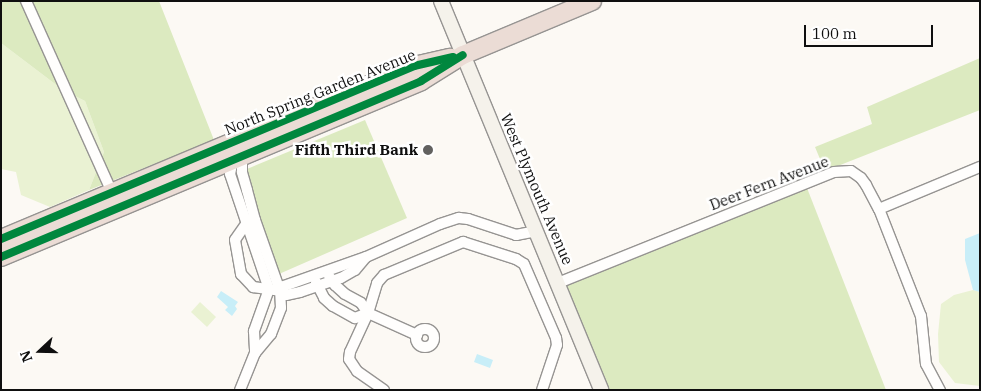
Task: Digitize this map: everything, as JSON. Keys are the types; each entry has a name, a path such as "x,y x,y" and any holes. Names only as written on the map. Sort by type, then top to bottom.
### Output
{"highway":[{"name":"North Spring Garden Avenue","path":"234,153 250,134 414,66 462,55 592,1"},
{"name":"North Spring Garden Avenue","path":"1,239 112,192 234,153 421,81 462,55"},
{"path":"1,257 208,170 224,155 234,153"}],"street":[{"path":"26,1 112,192"},
{"name":"West Plymouth Avenue","path":"441,1 601,390"},
{"path":"234,153 230,174 280,291 281,308 271,334 255,353 240,390"},
{"path":"878,209 980,167"},
{"name":"Deer Fern Avenue","path":"558,283 834,172 851,171 860,178 878,209 921,316 926,364 940,390"},
{"path":"315,281 327,271 366,257 440,224 459,218 468,219 516,235 537,231"},
{"path":"250,222 269,289 254,331 255,353"},
{"path":"250,222 235,240 241,274 253,287 280,291"},
{"path":"384,390 357,371 349,359 350,352 368,313 377,283 384,275 463,242 516,259 524,264 556,338 557,345 542,390"},
{"path":"280,291 284,286 315,281 332,281 355,270 366,257"},
{"path":"327,271 332,281 342,291 360,303 368,313 417,336"},
{"path":"315,281 324,298 329,303 355,318 368,313"},
{"path":"329,303 342,291"},
{"path":"261,311 278,317"}],"green space":[{"path":"1,1 159,1 214,140 89,190 104,152 85,101 63,90 1,43"},
{"path":"1,43 63,90 85,101 104,152 89,190 50,207 21,195 16,172 1,169"},
{"path":"980,58 980,110 825,171 815,147 872,124 867,107"},
{"path":"365,120 407,218 279,274 259,218 247,169"},
{"path":"807,188 886,390 607,390 564,285"},
{"path":"973,290 980,292 980,386 955,383 939,362 938,334 941,304 954,295"},
{"path":"200,302 216,317 207,327 191,312"}],"water":[{"path":"980,233 980,292 973,290 965,260 965,239"},
{"path":"221,291 238,302 235,306 237,309 232,316 225,310 228,307 217,297"},
{"path":"477,354 493,360 490,368 474,362"}],"cycle path":[{"path":"1,257 421,81 463,55"},
{"path":"1,239 414,66 453,57"}],"place":[{"name":"Fifth Third Bank","path":"428,150"}]}
